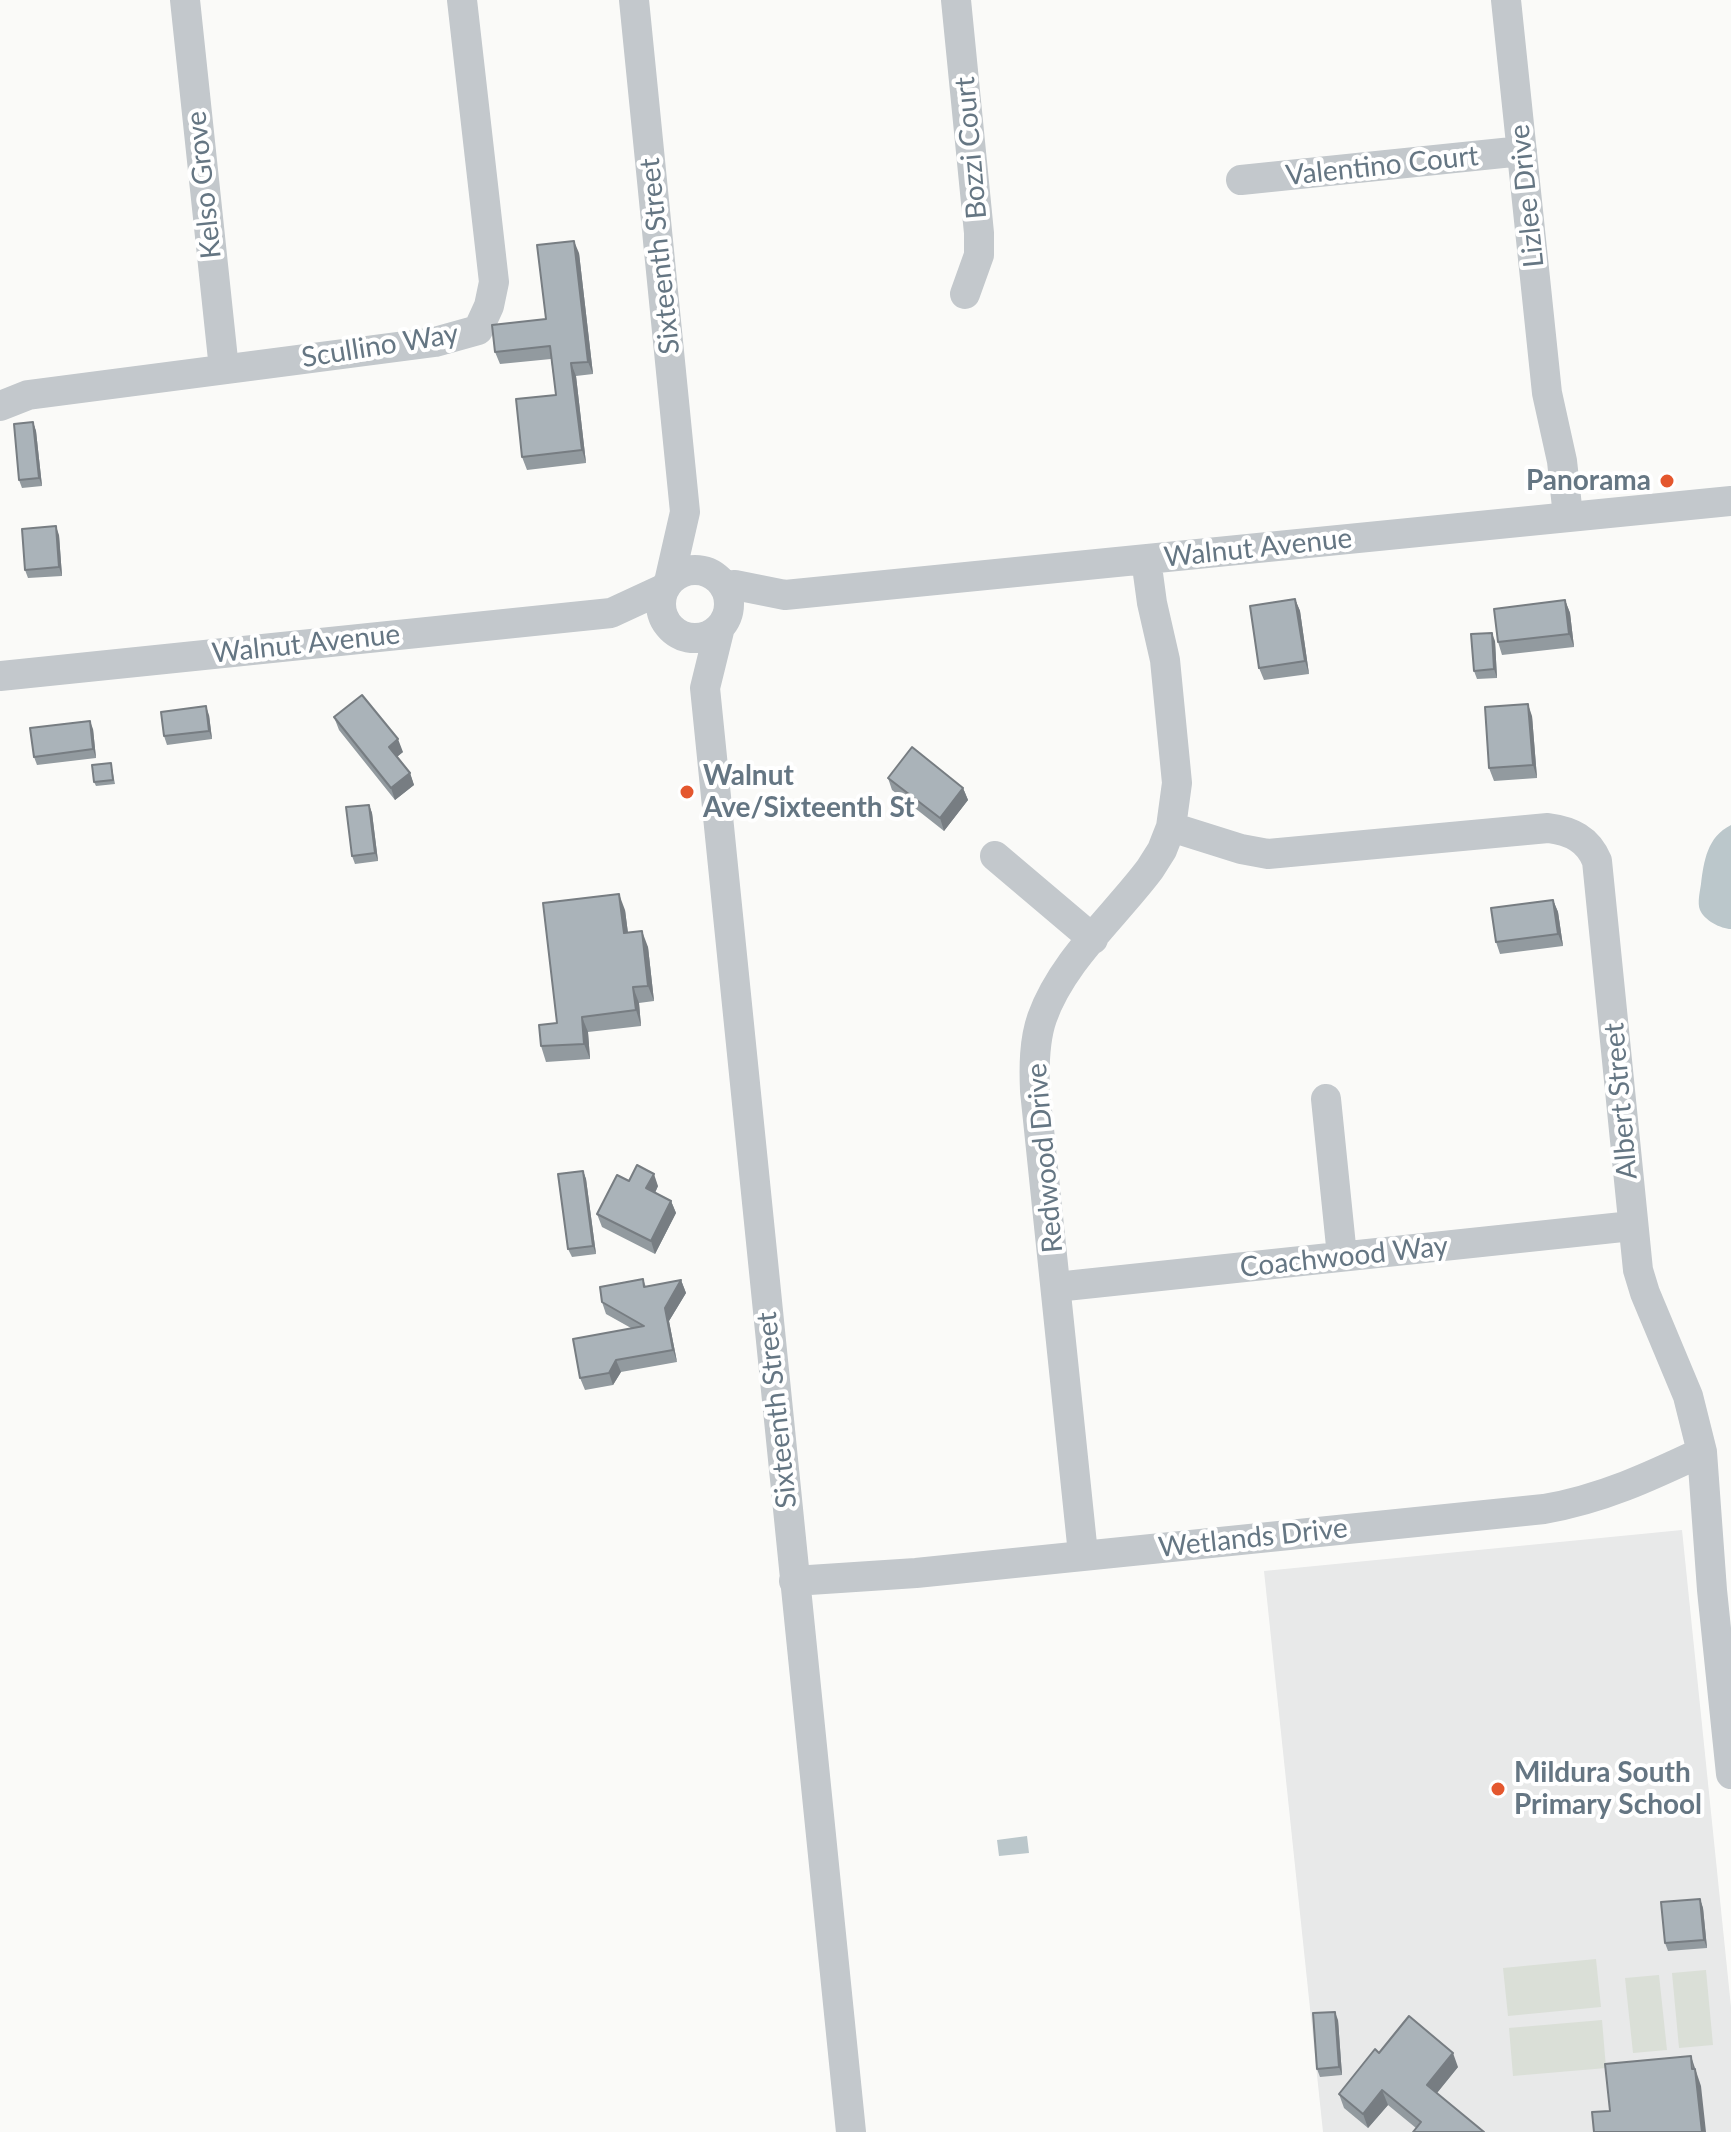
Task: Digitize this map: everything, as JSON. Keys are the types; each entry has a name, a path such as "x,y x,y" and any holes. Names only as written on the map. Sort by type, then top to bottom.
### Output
{"street":[{"name":"Kelso Grove","path":"185,0 224,369"},
{"name":"Scullino Way","path":"0,406 28,395 435,342 478,330 489,306 494,282 462,0"},
{"name":"Sixteenth Street","path":"634,0 685,512 716,580"},
{"name":"Bozzi Court","path":"956,0 979,233 979,255 965,294"},
{"name":"Lizlee Drive","path":"1506,0 1547,393 1562,461 1560,517"},
{"name":"Valentino Court","path":"1241,180 1522,151"},
{"name":"Walnut Avenue","path":"716,580 785,595 1731,501"},
{"name":"Sixteenth Street","path":"667,585 685,512"},
{"name":"Redwood Drive","path":"1083,1554 1035,1091 1036,1046 1041,1020 1062,978 1150,869 1171,827 1177,783 1165,660 1169,601 1156,558"},
{"path":"687,571 716,580 728,609 722,624 702,637 673,628 661,599 667,585 687,571"},
{"name":"Walnut Avenue","path":"0,676 611,613 667,585"},
{"name":"Walnut Avenue","path":"722,624 785,595"},
{"name":"Walnut Avenue","path":"611,613 673,628"},
{"name":"Sixteenth Street","path":"722,624 705,688 851,2132"},
{"name":"Sixteenth Street","path":"673,628 705,688"},
{"name":"Albert Street","path":"1171,827 1241,849 1268,854 1563,829 1586,843 1597,861 1638,1270 1688,1396 1720,1514 1712,1590 1731,1774"},
{"path":"995,856 1093,939"},
{"path":"1326,1099 1342,1256"},
{"name":"Coachwood Way","path":"1056,1287 1632,1226"},
{"name":"Wetlands Drive","path":"794,1581 916,1573 1581,1503 1607,1495 1702,1452"}],"shaded area":[{"path":"1731,825 1731,929 1727,929 1705,917 1699,901 1708,850 1717,836"},
{"name":"Mildura South Primary School","path":"1682,1530 1731,2007 1731,2132 1323,2132 1264,1571"},
{"path":"1027,1836 1029,1853 999,1856 997,1840"},
{"path":"1596,1959 1601,2007 1508,2016 1503,1968"},
{"path":"1706,1970 1713,2045 1679,2048 1672,1973"},
{"path":"1659,1975 1667,2050 1633,2053 1625,1978"},
{"path":"1602,2020 1606,2068 1513,2076 1509,2028"}],"building":[{"path":"574,241 588,362 571,363 582,450 522,457 516,399 556,395 550,346 495,352 492,325 546,319 537,245"},
{"path":"33,422 39,478 19,480 14,424"},
{"path":"56,526 59,567 25,570 22,529"},
{"path":"1295,599 1305,661 1259,668 1250,606"},
{"path":"1565,600 1569,634 1498,642 1494,609"},
{"path":"1492,633 1494,669 1474,671 1471,634"},
{"path":"362,695 398,739 389,747 410,773 391,788 334,717"},
{"path":"1528,704 1533,765 1489,768 1485,707"},
{"path":"206,706 209,731 164,736 161,712"},
{"path":"90,721 93,749 34,757 30,728"},
{"path":"912,747 963,788 940,818 888,778"},
{"path":"111,763 113,780 94,782 92,765"},
{"path":"369,805 375,853 352,856 346,807"},
{"path":"619,894 624,933 642,931 648,986 633,987 636,1010 582,1017 584,1044 541,1046 539,1025 557,1023 543,903"},
{"path":"1553,900 1558,934 1496,942 1491,908"},
{"path":"637,1165 654,1174 646,1188 671,1201 651,1241 597,1214 617,1175 629,1181"},
{"path":"583,1171 593,1246 568,1249 558,1174"},
{"path":"643,1279 644,1287 681,1280 665,1308 673,1350 616,1360 609,1373 580,1378 573,1339 644,1326 602,1302 600,1287"},
{"path":"1700,1899 1704,1940 1665,1943 1661,1902"},
{"path":"1335,2012 1339,2067 1317,2069 1313,2013"},
{"path":"1409,2016 1453,2053 1427,2085 1484,2132 1413,2132 1421,2122 1382,2090 1363,2114 1339,2094 1375,2049 1379,2053"},
{"path":"1691,2056 1702,2132 1594,2132 1592,2112 1610,2111 1605,2064"}],"place":[{"name":"Panorama","path":"1667,481"},
{"name":"Walnut Ave/Sixteenth St","path":"687,792"},
{"name":"Mildura South Primary School","path":"1498,1789"}]}
